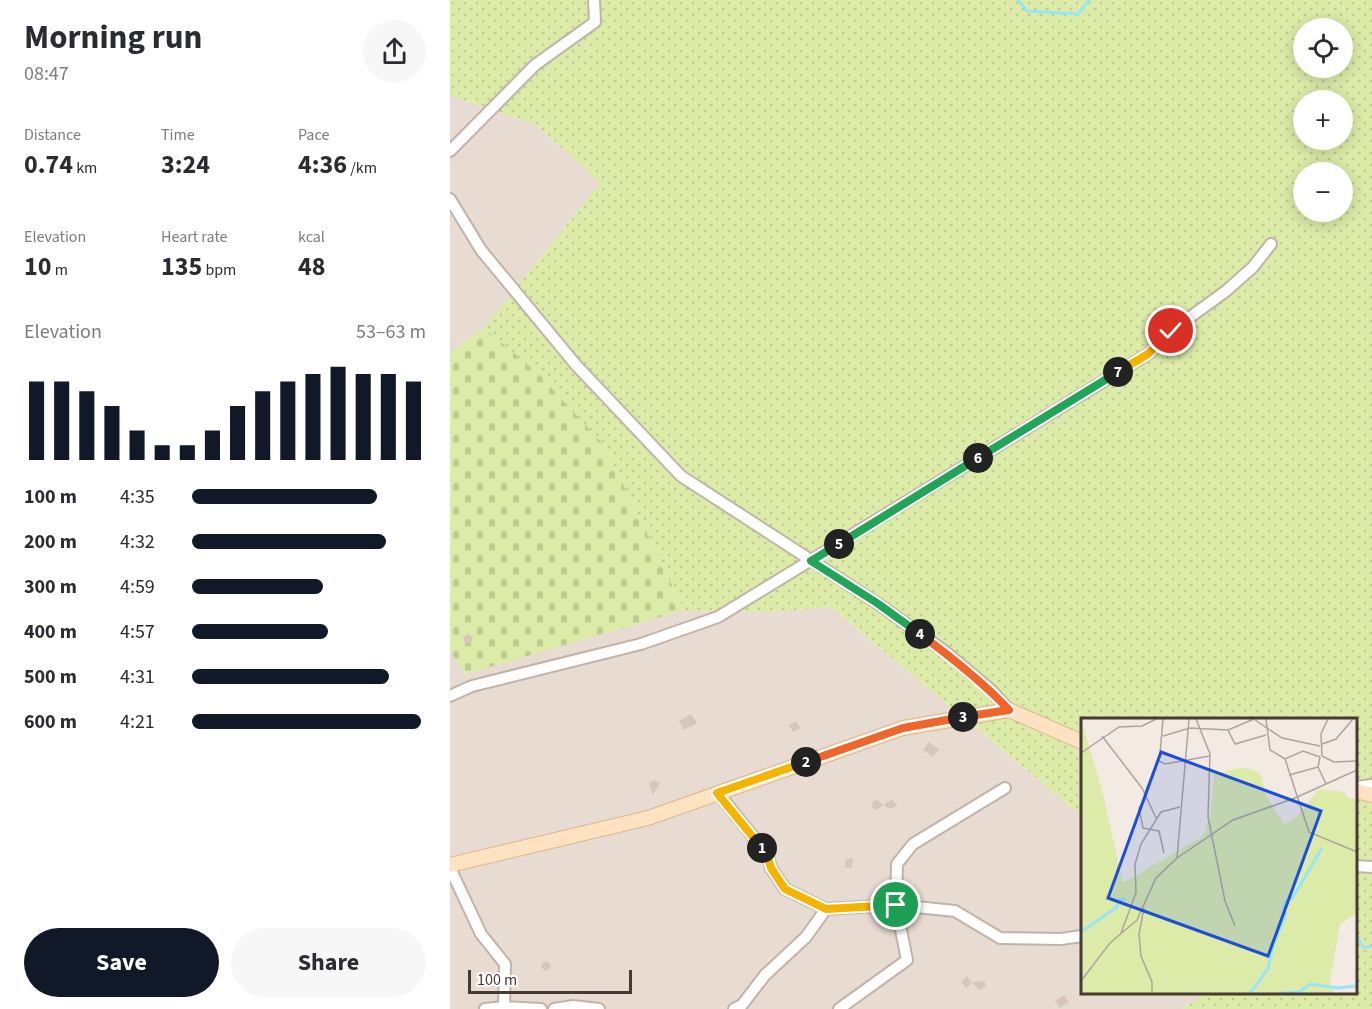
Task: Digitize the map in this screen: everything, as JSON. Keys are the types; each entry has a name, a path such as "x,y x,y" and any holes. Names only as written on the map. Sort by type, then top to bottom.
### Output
{"main road":[{"path":"450,867 648,818 903,728 1009,710 1081,741"},
{"path":"1357,789 1372,795"}],"street":[{"path":"450,152 535,65 595,22 594,0"},
{"path":"450,199 481,250 576,365 681,476 877,603 947,653 991,690 1009,710"},
{"path":"450,696 472,686 641,644 718,617 1148,354 1171,331 1226,291 1253,267 1271,244"},
{"path":"1357,789 1372,785"},
{"path":"839,1009 907,960 896,905 897,864 913,844 1005,788"},
{"path":"717,793 767,854 771,868 785,889 826,909 896,905 955,911 1000,938 1061,939 1081,936"},
{"path":"1357,866 1372,867"},
{"path":"450,867 481,934 505,964 504,1007"},
{"path":"742,1008 765,975 806,937 826,909"},
{"path":"554,1009 573,1006 599,1009"},
{"path":"485,1009 504,1007 541,1009"}],"shaded area":[{"path":"450,95 537,125 600,183 484,328 450,353"},
{"path":"831,607 1081,815 1081,994 1206,994 1182,1009 450,1009 450,651 466,674 684,610 767,612"}],"green space":[{"path":"450,0 1372,0 1372,1009 1182,1009 1206,994 1357,994 1357,718 1081,718 1081,815 831,607 767,612 684,610 604,445 538,373 484,328 600,183 537,125 450,95"},
{"path":"484,328 538,373 604,445 684,610 466,674 450,651 450,353"}],"building":[{"path":"468,634 473,639 468,644 463,639"},
{"path":"691,714 697,723 684,730 679,721"},
{"path":"796,721 800,728 793,732 789,725"},
{"path":"929,742 939,749 933,757 923,750"},
{"path":"654,780 660,783 653,795 649,784"},
{"path":"892,799 897,806 890,809 883,805"},
{"path":"878,800 883,805 877,810 872,808 873,801"},
{"path":"853,858 852,868 845,867 846,859"},
{"path":"546,961 551,966 546,971 541,966"},
{"path":"967,976 972,983 966,988 961,982"},
{"path":"985,982 986,985 982,990 972,983"},
{"path":"1064,995 1069,1002 1060,1008 1055,1001"}],"waterway":[{"path":"1018,0 1027,11 1078,14 1089,0"},
{"path":"1357,937 1363,947 1372,947"}],"route":[{"path":"896,905 826,909 785,889 771,868 767,854 717,793 903,728 1009,710 991,690 947,653 877,603 811,561 1148,354 1171,331"}]}
